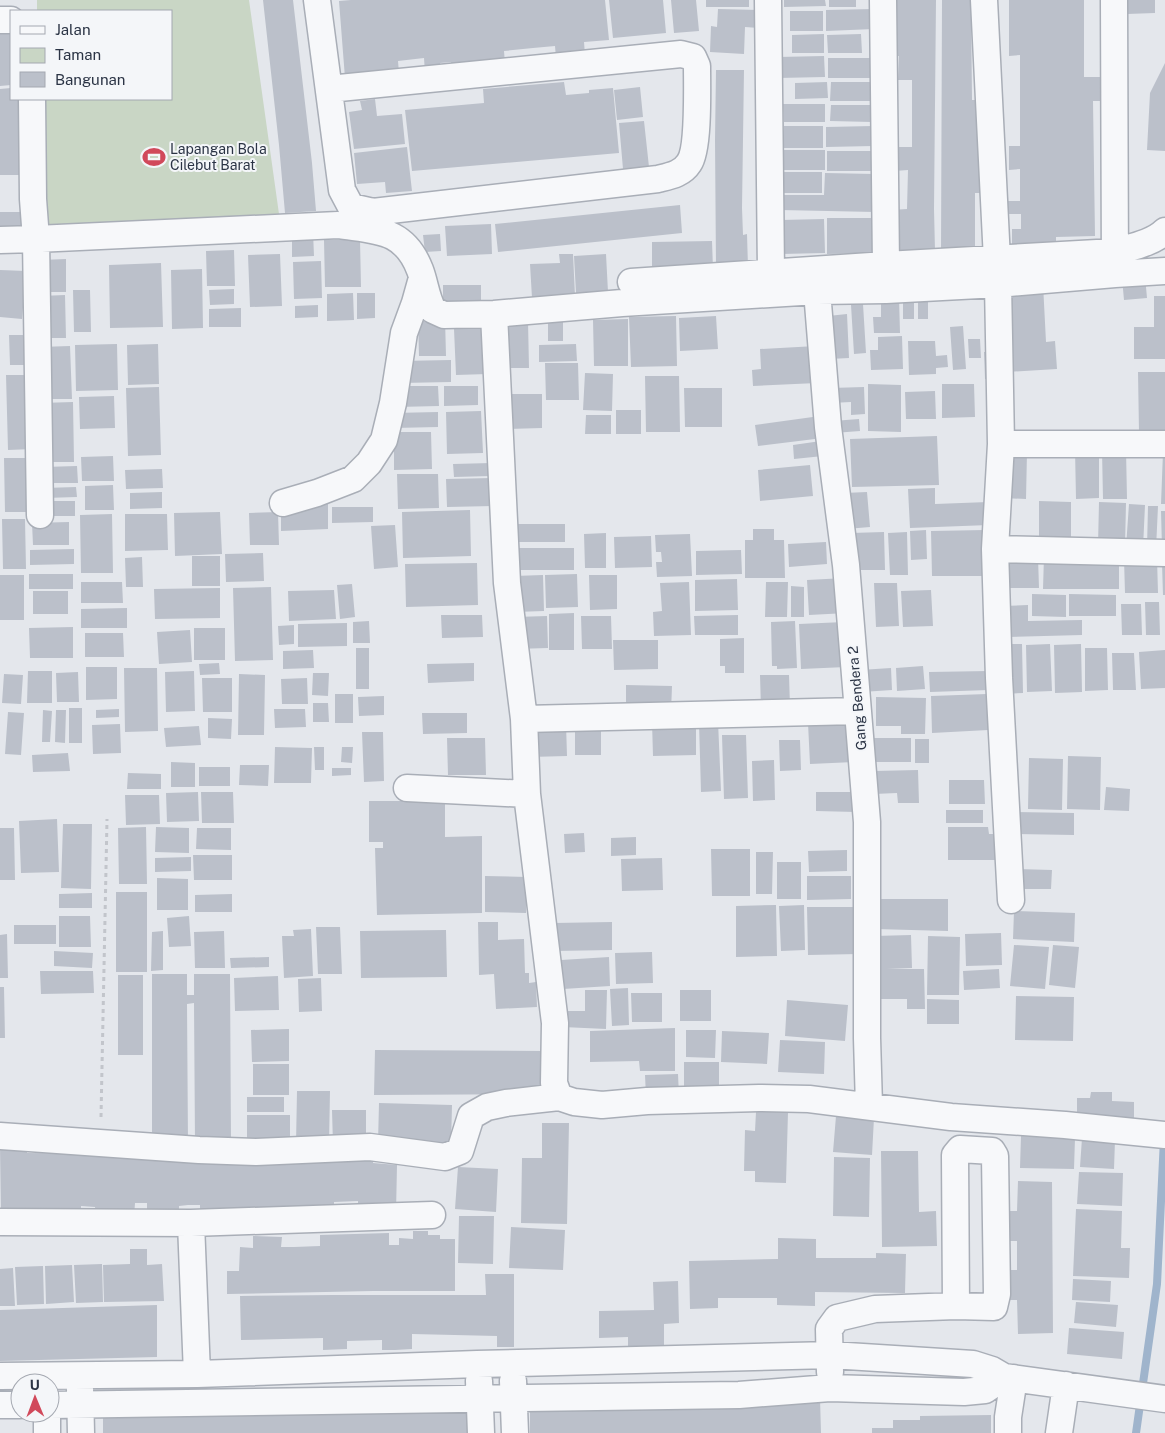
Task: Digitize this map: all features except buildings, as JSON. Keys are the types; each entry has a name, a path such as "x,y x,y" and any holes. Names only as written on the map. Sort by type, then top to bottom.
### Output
{"street":[{"path":"317,0 342,190 351,207 373,212 658,179 680,172 689,163 695,150 697,66 693,57 681,54 329,89"},
{"path":"768,0 771,273"},
{"path":"883,0 886,265"},
{"path":"984,0 997,272 1001,444 995,549 999,678 1011,900"},
{"path":"1114,0 1115,263"},
{"path":"32,100 40,515"},
{"path":"0,240 338,225 382,232 394,236 405,243 422,277 432,310 444,315 494,314 622,303 817,291 886,290 997,272 1115,263 1165,271"},
{"path":"1115,263 1165,231"},
{"path":"631,282 886,265 997,272"},
{"path":"283,503 317,493 352,479 369,463 384,440 393,403 404,333 422,277"},
{"name":"Gang Bendera 2","path":"817,291 828,427 846,565 867,822 869,1106"},
{"path":"494,314 507,583 524,719 527,794 555,1022 554,1083 559,1097"},
{"path":"1001,444 1165,444"},
{"path":"995,549 1165,553"},
{"path":"524,719 858,711"},
{"path":"407,788 527,794"},
{"path":"0,1136 199,1150 256,1152 370,1148 445,1157 460,1150 471,1116 487,1107 506,1102 559,1097 574,1102 602,1105 647,1101 809,1098 972,1119 1065,1125 1165,1135"},
{"path":"830,1388 831,1355 829,1329 837,1318 875,1309 956,1306 994,1308 997,1294 995,1156 992,1151 960,1149 955,1154 956,1306"},
{"path":"0,1222 191,1223 432,1214"},
{"path":"191,1223 197,1374"},
{"path":"60,1378 80,1376 197,1374 477,1364 831,1355 973,1364 1009,1377 1165,1399"},
{"path":"512,1363 515,1433"},
{"path":"477,1364 481,1433"},
{"path":"80,1376 81,1433"},
{"path":"60,1405 739,1395 830,1388 964,1392 985,1390 1009,1377"},
{"path":"1008,1433 1009,1377"},
{"path":"1060,1433 1066,1384"}],"path":[{"path":"101,1142 107,820"}],"green space":[{"name":"Lapangan Bola Cilebut Barat","path":"37,0 249,0 279,214 37,236 37,100 172,100 172,10 37,10"}],"waterway":[{"path":"1136,1433 1157,1284 1164,1139"}],"place":[{"name":"Lapangan Bola Cilebut Barat","path":"154,157"}]}
